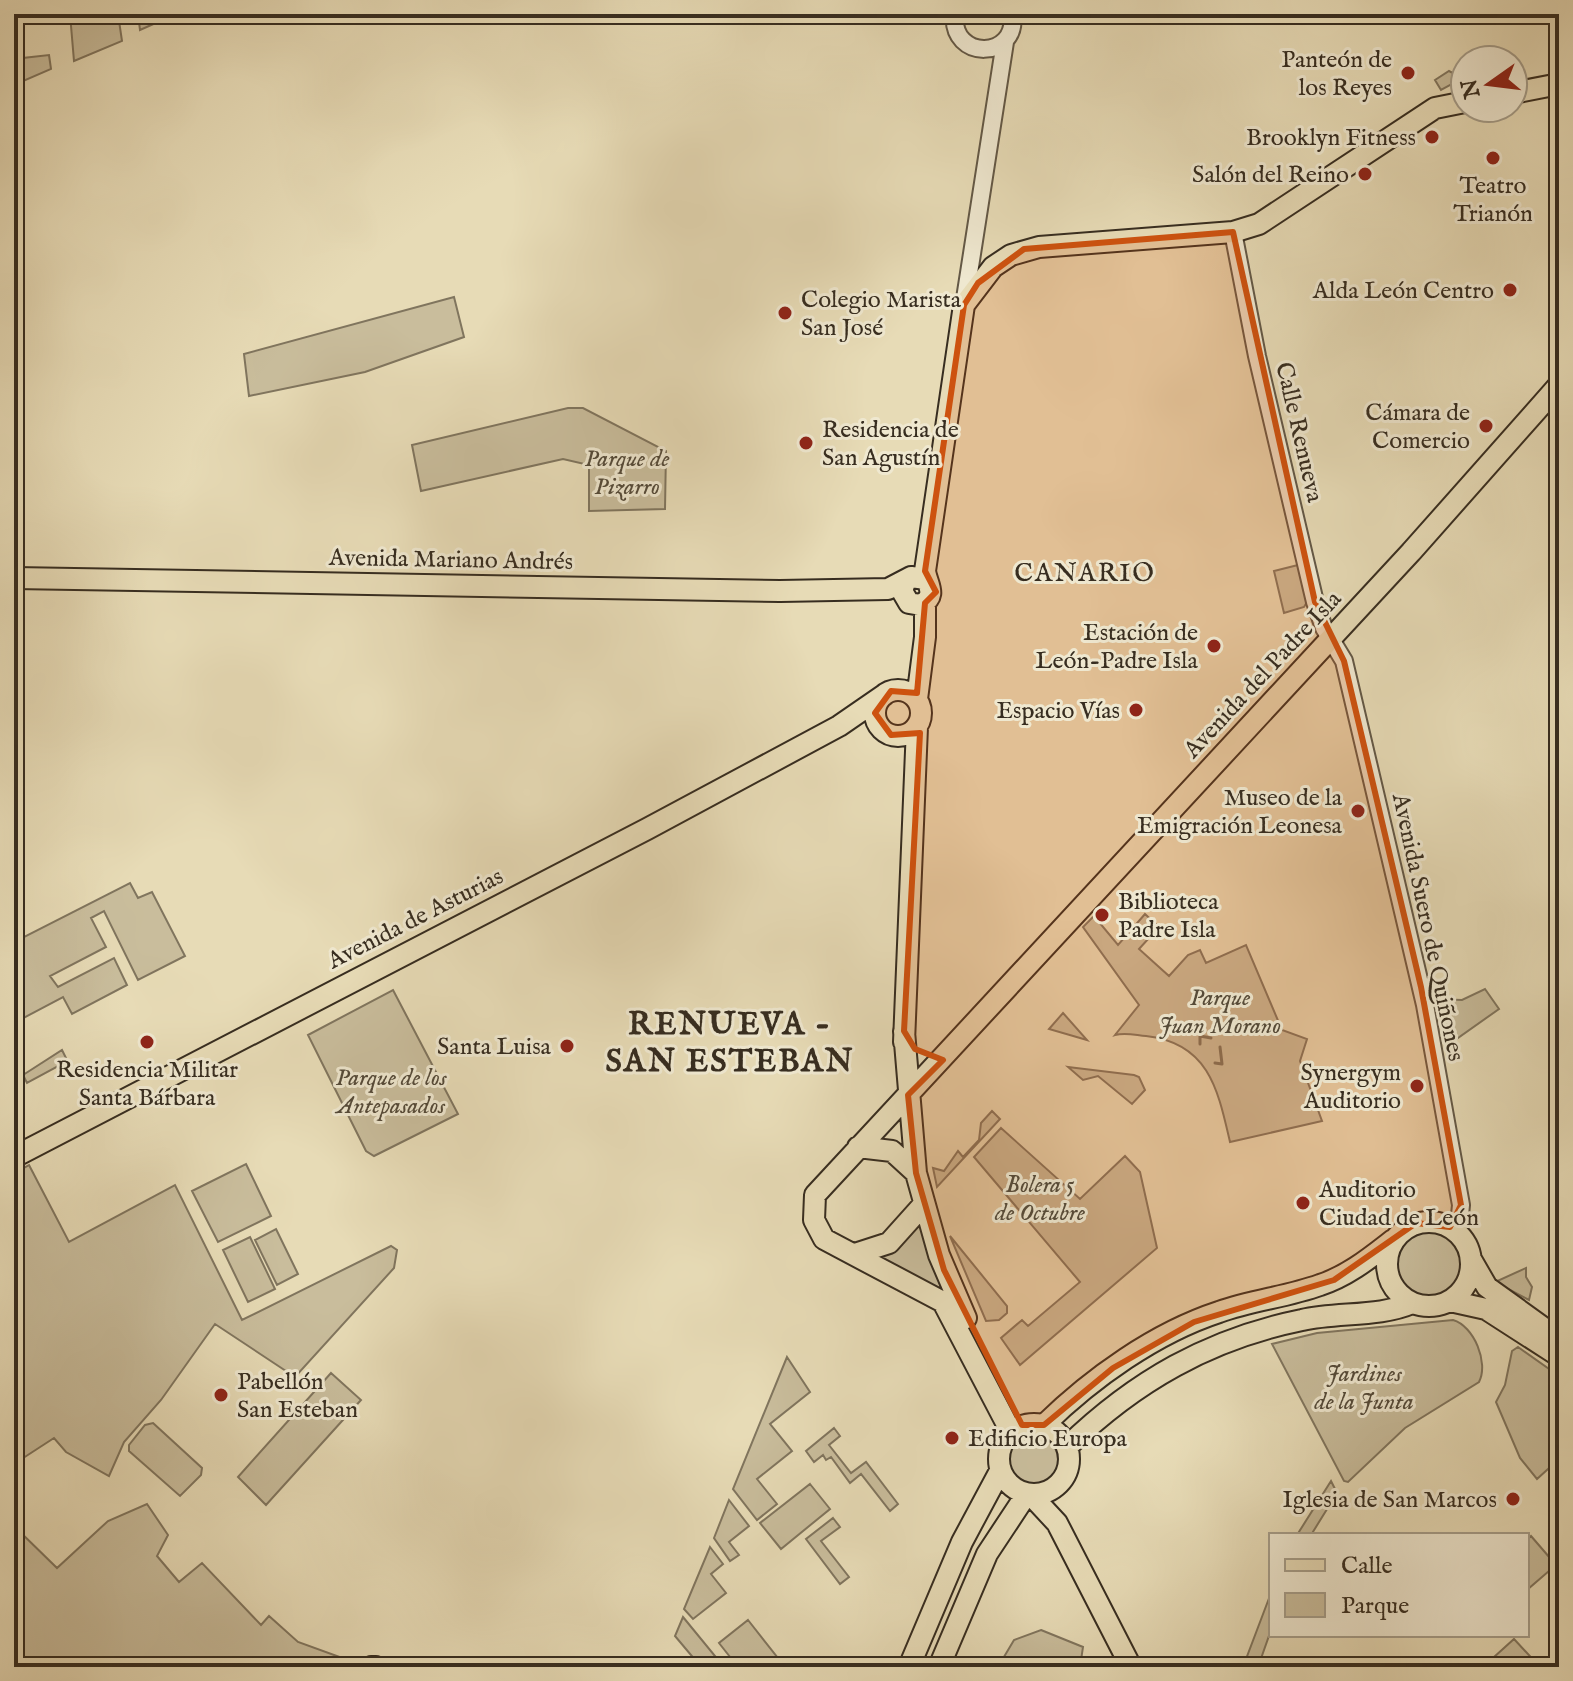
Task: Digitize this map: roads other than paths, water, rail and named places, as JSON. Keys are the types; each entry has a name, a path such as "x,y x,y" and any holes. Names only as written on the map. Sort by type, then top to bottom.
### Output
{"main road":[{"path":"1529,90 1559,84"},
{"path":"916,772 913,754 898,737 879,726 875,713 914,653 910,590 927,558 964,305 978,283 1000,262 1039,247 1233,232 1259,224 1435,108 1449,105"},
{"name":"Avenida del Padre Isla","path":"855,1254 821,1235 812,1209 818,1189 958,1044 1411,552 1559,385"},
{"name":"Avenida Mariano Andrés","path":"14,578 780,591 910,590"},
{"path":"885,1118 899,1087 905,1035 917,727 922,713 917,699 925,637 910,590"},
{"path":"891,692 917,699"},
{"name":"Avenida de Asturias","path":"14,1157 839,726 891,692"},
{"name":"Avenida de Asturias","path":"839,726 862,722 879,726"},
{"path":"898,737 917,727"},
{"path":"905,1035 924,1052 958,1044"},
{"path":"905,1035 916,1173 924,1204 951,1284 1017,1429"},
{"path":"858,1147 892,1151 916,1173"},
{"path":"855,1254 889,1243 924,1204"},
{"path":"909,1667 962,1542 1000,1471 1000,1449 1017,1429 1044,1425 1113,1368 1152,1342 1218,1312 1321,1285 1361,1264 1416,1223 1436,1222 1450,1227 1464,1239 1487,1287 1559,1339"},
{"path":"1393,1240 1387,1273 1401,1296 1412,1303"},
{"path":"855,1254 943,1302 1017,1429"},
{"path":"1450,1301 1466,1284 1472,1261"},
{"path":"1067,1447 1131,1390 1200,1353 1258,1331 1303,1319 1412,1303 1431,1306 1450,1301 1486,1309 1559,1356"},
{"path":"939,1667 987,1554 1028,1495 1056,1487 1068,1468 1067,1447 1055,1431 1044,1425"},
{"path":"1000,1471 1011,1487 1028,1495 1057,1523 1131,1667"},
{"path":"1056,1487 1061,1505 1143,1667"}],"street":[{"path":"955,14 955,30 964,43 985,51 997,64 1001,85"},
{"path":"964,305 1001,85 1005,42 1013,28 1012,14"},
{"path":"985,51 1005,42"},
{"name":"Calle Renueva","path":"1233,232 1257,356 1319,613 1330,639"},
{"name":"Avenida Suero de Quiñones","path":"1330,639 1344,661 1425,1005 1461,1205 1450,1227"}],"waterway":[{"path":"1200,1044 1200,1036 1211,1038"},
{"path":"1215,1063 1222,1064 1220,1047"}],"place":[{"name":"Panteón de los Reyes","path":"1408,73"},
{"name":"Brooklyn Fitness","path":"1432,137"},
{"name":"Teatro Trianón","path":"1493,158"},
{"name":"Salón del Reino","path":"1365,174"},
{"name":"Alda León Centro","path":"1510,290"},
{"name":"Colegio Marista San José","path":"785,313"},
{"name":"Cámara de Comercio","path":"1486,426"},
{"name":"Residencia de San Agustín","path":"806,443"},
{"name":"Estación de León-Padre Isla","path":"1214,646"},
{"name":"Espacio Vías","path":"1136,710"},
{"name":"Museo de la Emigración Leonesa","path":"1358,811"},
{"name":"Biblioteca Padre Isla","path":"1102,915"},
{"name":"Residencia Militar Santa Bárbara","path":"147,1042"},
{"name":"Santa Luisa","path":"567,1046"},
{"name":"Synergym Auditorio","path":"1417,1086"},
{"name":"Auditorio Ciudad de León","path":"1303,1203"},
{"name":"Pabellón San Esteban","path":"221,1395"},
{"name":"Edificio Europa","path":"952,1438"},
{"name":"Iglesia de San Marcos","path":"1513,1499"}],"district":[{"name":"CANARIO","path":"1085,572"},
{"name":"RENUEVA - SAN ESTEBAN","path":"730,1042"}],"park label":[{"name":"Parque de Pizarro","path":"627,472"},
{"name":"Parque Juan Morano","path":"1220,1011"},
{"name":"Parque de los Antepasados","path":"391,1091"},
{"name":"Bolera 5 de Octubre","path":"1040,1198"},
{"name":"Jardines de la Junta","path":"1364,1387"}]}
